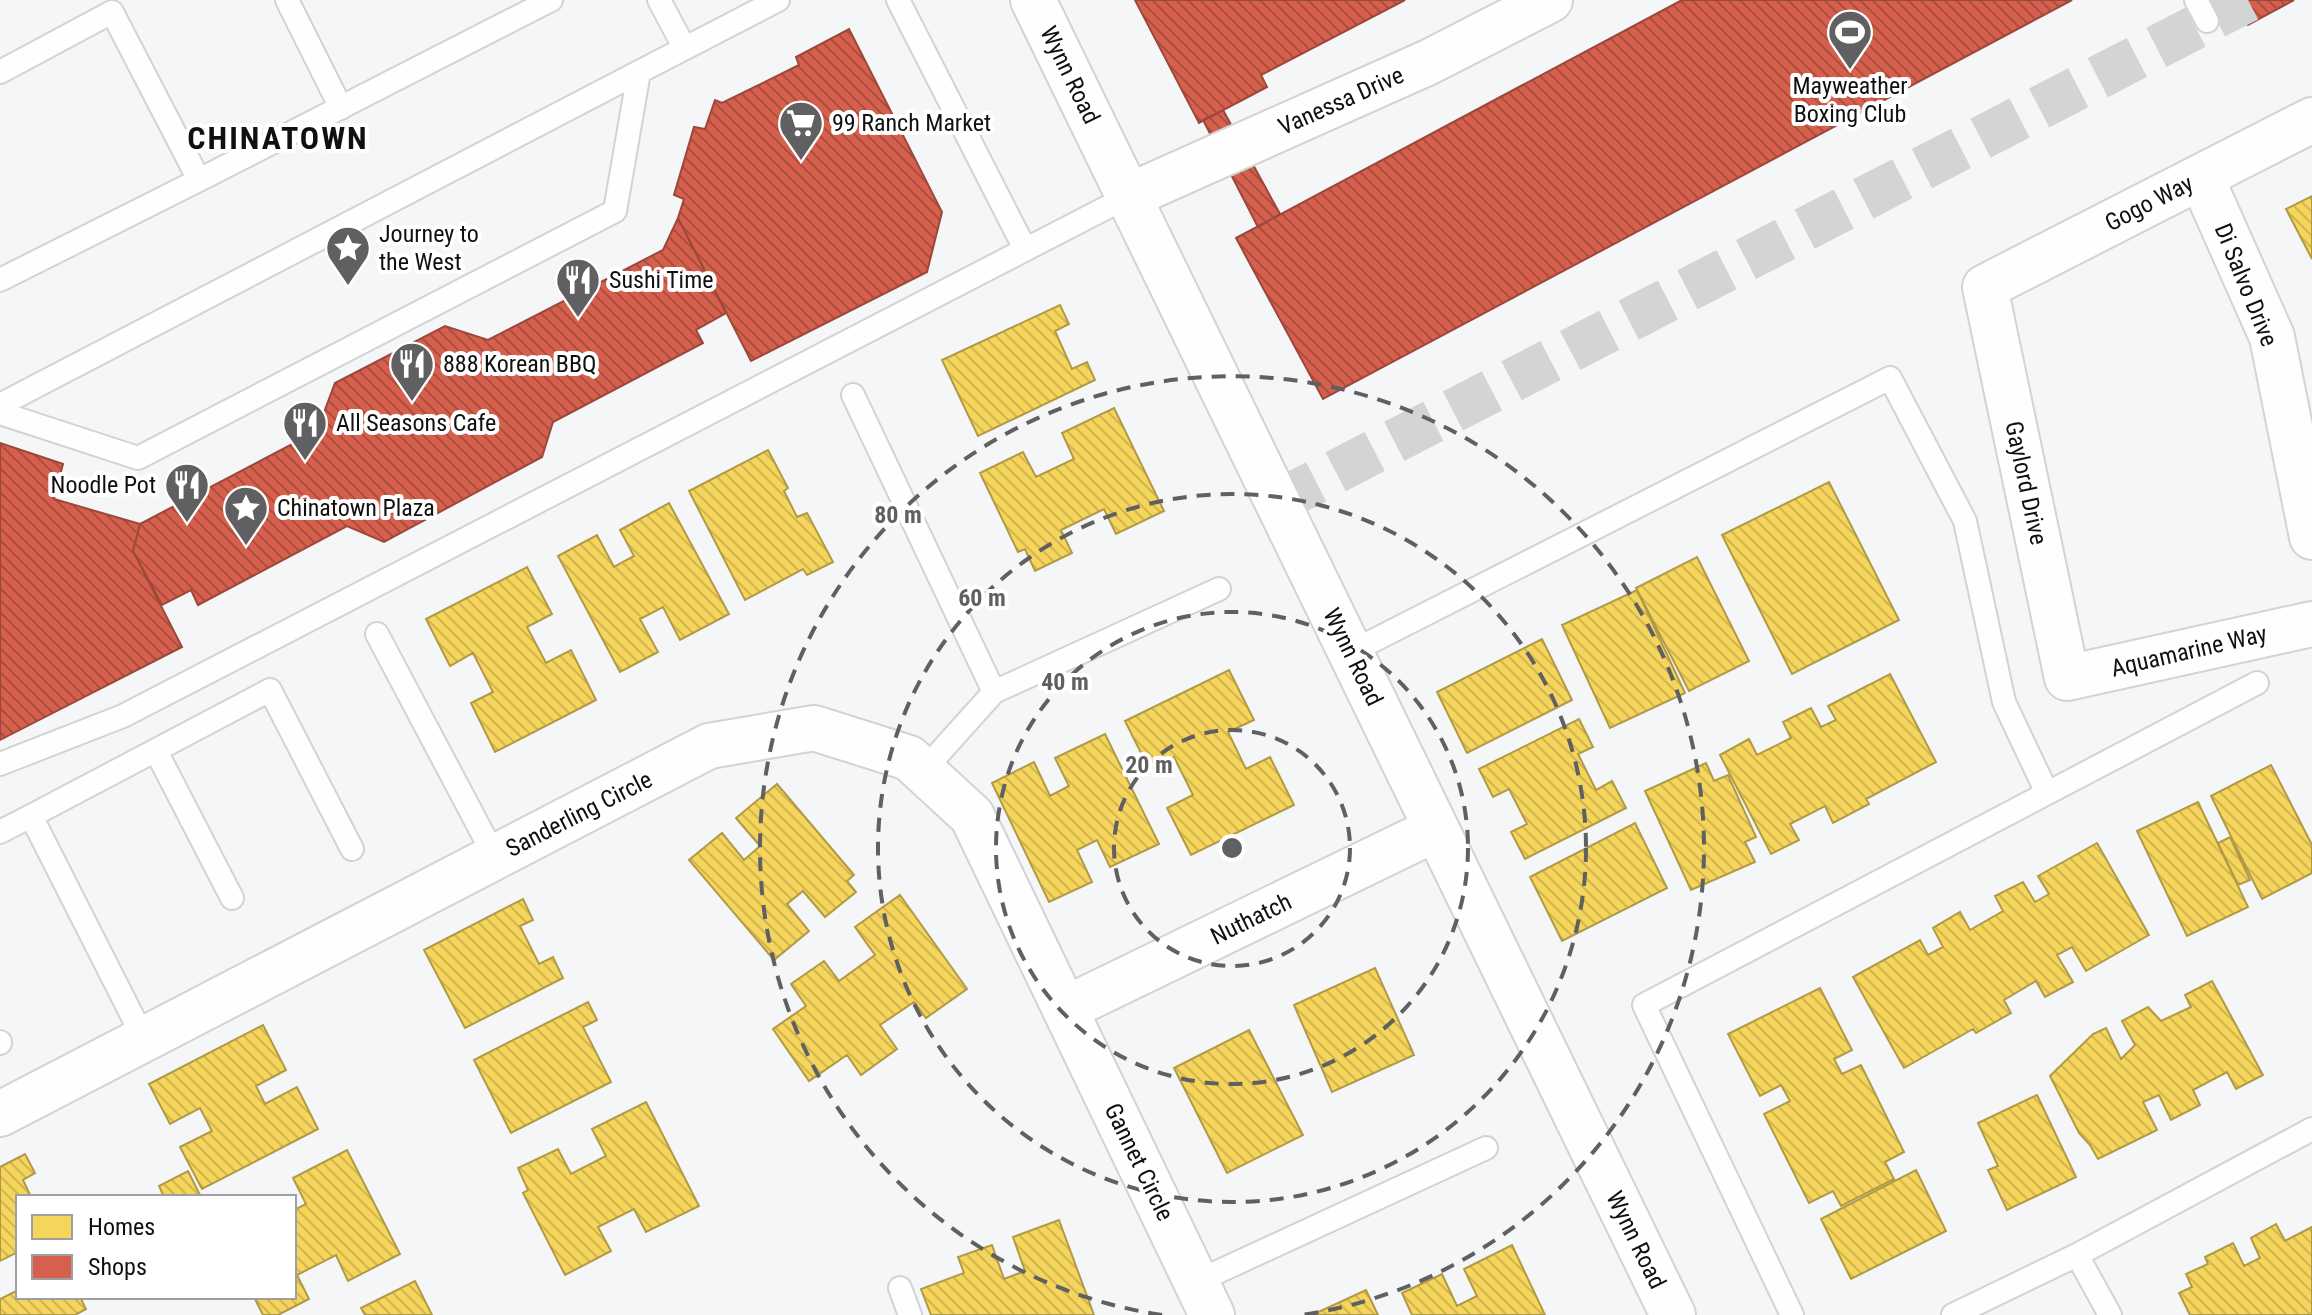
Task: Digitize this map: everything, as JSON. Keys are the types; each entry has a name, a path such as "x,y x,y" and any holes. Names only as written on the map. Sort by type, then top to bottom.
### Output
{"street":[{"name":"Wynn Road","path":"1033,0 1673,1315"},
{"name":"Vanessa Drive","path":"1129,196 1429,62 1550,0"},
{"name":"Gogo Way","path":"1985,287 2312,120"},
{"name":"Di Salvo Drive","path":"2201,177 2272,337 2308,494 2312,537"},
{"name":"Gaylord Drive","path":"1985,287 2067,678"},
{"name":"Aquamarine Way","path":"2067,678 2312,624"},
{"name":"Sanderling Circle","path":"0,1114 709,746 814,728 909,758 972,816 1065,1009"},
{"name":"Nuthatch","path":"1065,1009 1436,829"},
{"name":"Gannet Circle","path":"1065,1009 1204,1299"}],"lane":[{"path":"287,0 341,108"},
{"path":"0,280 551,0"},
{"path":"659,0 684,47"},
{"path":"0,405 778,0"},
{"path":"898,0 1025,249"},
{"path":"2196,0 2207,21"},
{"path":"0,72 112,12 199,180"},
{"path":"0,413 138,458 615,211 639,72"},
{"path":"0,764 123,716 1129,196"},
{"path":"1351,652 1890,378 1965,521 2004,702 2047,793"},
{"path":"853,395 994,692"},
{"path":"923,771 994,692 1219,589"},
{"path":"377,634 495,857"},
{"path":"1792,1315 1644,1005 2257,683"},
{"path":"0,832 270,690 352,849"},
{"path":"156,751 232,898"},
{"path":"31,816 144,1039"},
{"path":"1953,1315 2077,1255 2312,1129"},
{"path":"1204,1299 1486,1148"},
{"path":"2077,1255 2110,1315"},
{"path":"900,1288 910,1315"}],"building: Homes":[{"path":"2312,196 2312,259 2286,209"},
{"path":"1060,305 1069,324 1055,331 1072,369 1087,362 1095,380 978,436 942,360"},
{"path":"1114,408 1164,511 1116,534 1104,509 1061,530 1072,553 1035,571 1025,549 1018,552 980,473 1023,452 1036,477 1074,459 1062,433"},
{"path":"768,450 788,488 784,491 797,517 807,513 833,562 807,575 803,569 745,600 689,491"},
{"path":"1829,482 1899,620 1792,674 1722,535"},
{"path":"669,503 729,614 680,640 663,607 640,619 658,652 620,672 558,556 597,535 614,567 634,556 620,530"},
{"path":"1697,557 1749,661 1689,691 1636,588"},
{"path":"527,567 552,614 527,627 546,663 571,650 596,700 495,752 471,703 493,692 473,653 450,666 426,619"},
{"path":"1637,590 1685,693 1610,728 1562,625"},
{"path":"1542,639 1572,700 1467,753 1437,692"},
{"path":"1229,670 1254,720 1228,732 1246,769 1270,757 1294,805 1191,855 1167,808 1193,795 1174,757 1149,769 1125,721"},
{"path":"1890,674 1936,762 1866,799 1869,804 1833,823 1825,806 1790,824 1799,840 1771,854 1720,755 1749,739 1757,755 1791,738 1783,722 1811,708 1821,727 1836,720 1828,706"},
{"path":"1579,719 1593,747 1578,754 1596,790 1612,781 1626,808 1525,859 1511,832 1527,824 1509,789 1493,797 1479,769"},
{"path":"1105,734 1159,844 1110,867 1097,840 1077,850 1092,882 1049,902 992,783 1034,762 1050,796 1069,786 1055,758"},
{"path":"1706,763 1714,781 1728,775 1756,837 1745,842 1755,862 1691,890 1645,791"},
{"path":"2271,765 2312,845 2312,873 2262,899 2211,796"},
{"path":"777,784 854,875 847,881 856,892 825,917 803,891 787,904 809,931 774,960 689,860 722,833 744,860 760,846 736,818"},
{"path":"2198,802 2248,907 2187,936 2137,831"},
{"path":"1635,823 1667,888 1562,941 1530,877"},
{"path":"2230,837 2250,880 2238,885 2218,843"},
{"path":"2097,843 2149,935 2086,971 2072,947 2057,955 2073,982 2045,997 2036,981 2004,1000 2011,1013 1976,1033 1973,1029 1904,1068 1853,977 1920,940 1928,955 1943,947 1933,928 1960,912 1970,930 2003,911 1995,896 2023,882 2035,902 2049,894 2038,876"},
{"path":"900,895 967,989 926,1018 914,1002 880,1025 897,1049 861,1075 847,1055 809,1081 773,1029 806,1006 791,984 824,961 839,981 875,955 855,927"},
{"path":"523,899 533,920 520,926 539,964 553,957 563,978 465,1028 424,950"},
{"path":"1375,968 1414,1055 1332,1092 1294,1005"},
{"path":"2212,981 2263,1075 2236,1089 2227,1072 2193,1090 2200,1105 2171,1120 2159,1095 2143,1102 2157,1130 2098,1159 2079,1133 2050,1076 2093,1034 2106,1028 2121,1059 2135,1045 2122,1021 2148,1007 2161,1021 2191,1007 2185,995"},
{"path":"1820,988 1852,1050 1834,1059 1842,1074 1861,1065 1904,1152 1885,1162 1894,1179 1841,1206 1833,1191 1809,1203 1764,1114 1790,1101 1781,1085 1760,1096 1728,1034"},
{"path":"588,1002 597,1020 583,1027 611,1082 511,1133 474,1060"},
{"path":"263,1025 286,1070 256,1086 265,1104 297,1087 318,1129 202,1189 180,1147 212,1131 200,1108 170,1124 149,1084"},
{"path":"1249,1030 1303,1135 1227,1173 1174,1068"},
{"path":"2037,1095 2076,1177 2007,1210 1988,1170 1998,1166 1978,1123"},
{"path":"646,1102 699,1206 646,1232 634,1209 598,1227 611,1251 565,1275 523,1193 528,1190 518,1168 558,1149 571,1174 606,1156 592,1129"},
{"path":"347,1150 400,1254 348,1281 336,1255 297,1275 309,1299 278,1315 263,1315 255,1299 296,1299 296,1209 306,1204 293,1178"},
{"path":"25,1154 35,1173 23,1180 30,1195 16,1195 16,1253 0,1261 0,1167"},
{"path":"1916,1170 1946,1231 1851,1279 1821,1219"},
{"path":"188,1171 200,1195 163,1195 159,1186"},
{"path":"1059,1220 1094,1315 931,1315 921,1289 964,1273 958,1257 992,1245 1004,1279 1025,1271 1013,1237"},
{"path":"2276,1224 2285,1241 2312,1227 2312,1315 2190,1315 2179,1293 2192,1287 2186,1274 2208,1264 2205,1257 2233,1243 2244,1266 2260,1258 2251,1238"},
{"path":"1512,1245 1545,1315 1412,1315 1402,1293 1442,1274 1457,1306 1477,1296 1464,1269"},
{"path":"415,1281 432,1315 365,1315 361,1308"},
{"path":"1366,1290 1378,1315 1312,1315"},
{"path":"16,1291 16,1299 81,1299 86,1309 75,1315 0,1315 0,1299"}],"building: Shops":[{"path":"1135,0 1405,0 1261,75 1267,87 1199,123"},
{"path":"1682,0 2072,0 1323,399 1236,238"},
{"path":"2235,0 2294,0 2248,25"},
{"name":"99 Ranch Market","path":"849,29 942,212 927,272 751,361 678,218 684,199 674,195 694,127 705,129 715,100 722,103 799,65 796,57"},
{"path":"1223,110 1280,214 1258,227 1203,120"},
{"path":"678,218 726,313 696,330 703,343 553,422 542,457 384,542 347,526 198,605 191,590 162,605 133,551 140,524 317,431 335,383 445,326 488,340 663,250"},
{"path":"0,443 63,464 54,499 140,524 133,551 182,647 0,740"}],"tunnel":[{"path":"1277,502 2248,0"}],"place":[{"name":"Mayweather Boxing Club","path":"1850,71"},
{"name":"99 Ranch Market","path":"801,162"},
{"name":"Journey to the West","path":"348,287"},
{"name":"Sushi Time","path":"578,319"},
{"name":"888 Korean BBQ","path":"412,403"},
{"name":"All Seasons Cafe","path":"305,462"},
{"name":"Noodle Pot","path":"187,524"},
{"name":"Chinatown Plaza","path":"246,547"}],"district":[{"name":"CHINATOWN","path":"278,138"}]}
